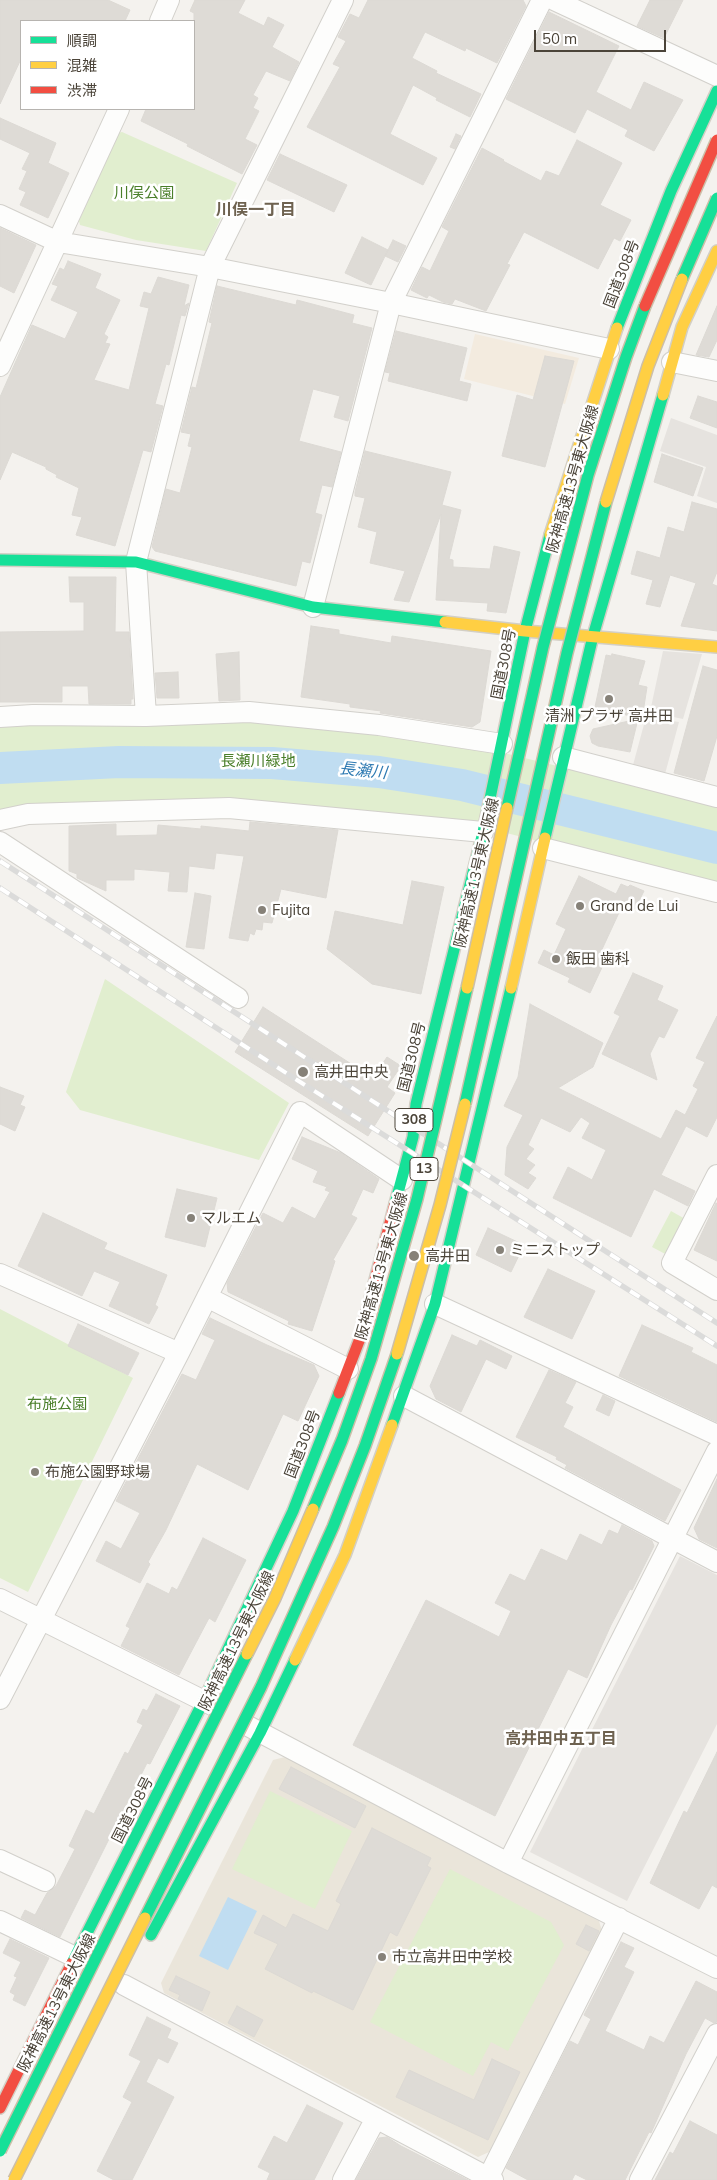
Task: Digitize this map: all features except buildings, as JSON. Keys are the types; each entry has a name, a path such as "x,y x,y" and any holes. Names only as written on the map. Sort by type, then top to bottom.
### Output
{"main road":[{"name":"国道308号","path":"0,2108 204,1700 293,1511 359,1341 413,1136 416,1104 483,832 525,631 556,513 609,350 670,190 717,91"},
{"name":"阪神高速13号東大阪線","path":"0,2151 276,1598 346,1431 371,1359 421,1182 543,647 588,475 626,357 648,299 717,140"},
{"name":"13","path":"14,2180 261,1687 325,1545 365,1446 393,1368 440,1206 460,1126 566,653 609,490 661,333 717,198"},
{"path":"147,1942 260,1734 345,1555 404,1396 435,1304 593,636 682,328 717,251"},
{"path":"0,560 136,562 312,607 525,631 717,647"},
{"path":"25,2180 138,1959"}],"street":[{"path":"160,20 170,0"},
{"path":"146,716 136,562 210,267 343,0"},
{"path":"312,607 391,303 542,0"},
{"path":"554,0 717,76"},
{"path":"0,366 119,110"},
{"path":"0,215 58,242 210,267 391,303 609,350"},
{"path":"672,362 715,365"},
{"path":"0,717 33,715 146,716 249,712 379,725 502,744"},
{"path":"563,757 717,797"},
{"path":"0,820 28,814 229,808 483,832"},
{"path":"0,842 238,998"},
{"path":"543,848 717,892"},
{"path":"2,1688 42,1619 300,1112 402,1180"},
{"path":"717,1175 672,1263 717,1290"},
{"path":"0,1274 179,1353"},
{"path":"207,1297 348,1369"},
{"path":"435,1304 717,1435"},
{"path":"404,1396 717,1562"},
{"path":"508,1863 674,1540 717,1451"},
{"path":"0,1599 204,1700 260,1734 508,1863 717,1968"},
{"path":"14,1862 45,1881"},
{"path":"124,1985 491,2179 619,1918"},
{"path":"0,1921 75,1957"},
{"path":"640,2180 717,2034"},
{"path":"343,2180 376,2118"}],"shaded area":[{"path":"475,334 579,358 565,404 464,379"},
{"path":"671,418 717,435 717,503 697,496 706,467 660,451"},
{"path":"663,651 702,654 683,719 650,712"},
{"path":"646,717 679,722 665,774 633,765"},
{"path":"680,1556 717,1575 717,1724 627,1901 530,1852"},
{"name":"市立高井田中学校","path":"285,1757 599,1921 602,1931 489,2152 478,2157 164,1993 161,1983 273,1760"}],"green space":[{"name":"川俣公園","path":"122,132 237,183 206,251 136,240 80,225 79,221 117,133"},
{"name":"長瀬川緑地","path":"252,717 500,752 717,805 717,888 476,825 0,810 0,725"},
{"path":"105,979 289,1103 259,1160 80,1110 66,1092"},
{"path":"671,1211 687,1220 669,1256 652,1247"},
{"name":"布施公園","path":"0,1309 133,1378 28,1592 0,1578"},
{"path":"270,1791 352,1831 315,1909 232,1869"},
{"path":"450,1869 551,1922 564,1945 508,2051 491,2042 473,2076 370,2022"}],"water":[{"path":"228,1897 257,1911 228,1970 199,1956"}],"waterway":[{"name":"長瀬川","path":"0,768 119,762 272,763 379,772 462,785 717,848"}],"railway":[{"path":"0,861 717,1323"},
{"path":"0,888 297,1080 717,1346"}],"traffic: fast":[{"path":"617,328 671,191 717,91"},
{"path":"682,279 717,198"},
{"path":"507,808 543,647 588,475 626,357 645,306"},
{"path":"545,838 593,636 663,395"},
{"path":"465,1104 567,653 606,502"},
{"path":"395,1204 413,1137 416,1104 483,832 525,631 550,535"},
{"path":"0,560 136,562 313,607 445,622"},
{"path":"313,1509 342,1440 371,1359 417,1199 467,988"},
{"path":"392,1425 435,1304 511,988"},
{"path":"145,1918 261,1687 333,1527 365,1446 397,1354"},
{"path":"72,1963 204,1700 293,1511 339,1393"},
{"path":"0,2151 247,1654"},
{"path":"151,1935 260,1733 295,1660"}],"traffic: slow":[{"path":"663,395 682,327 717,251"},
{"path":"606,502 648,366 682,279"},
{"path":"550,535 617,328"},
{"path":"445,622 525,631 717,647"},
{"path":"467,988 507,808"},
{"path":"511,988 545,838"},
{"path":"397,1354 440,1205 465,1104"},
{"path":"295,1660 345,1555 392,1425"},
{"path":"247,1654 275,1598 313,1509"},
{"path":"14,2180 145,1918"}],"traffic: jam":[{"path":"645,306 717,140"},
{"path":"339,1393 359,1341 395,1204"},
{"path":"0,2108 72,1963"}],"place":[{"name":"清洲 プラザ 高井田","path":"609,699"},
{"name":"Grand de Lui","path":"580,906"},
{"name":"Fujita","path":"262,910"},
{"name":"飯田 歯科","path":"556,959"},
{"name":"高井田中央","path":"303,1072"},
{"name":"マルエム","path":"191,1218"},
{"name":"ミニストップ","path":"500,1250"},
{"name":"高井田","path":"414,1256"},
{"name":"布施公園野球場","path":"35,1472"},
{"name":"市立高井田中学校","path":"382,1957"}],"district":[{"name":"川俣一丁目","path":"256,210"},
{"name":"高井田中五丁目","path":"561,1739"}]}
